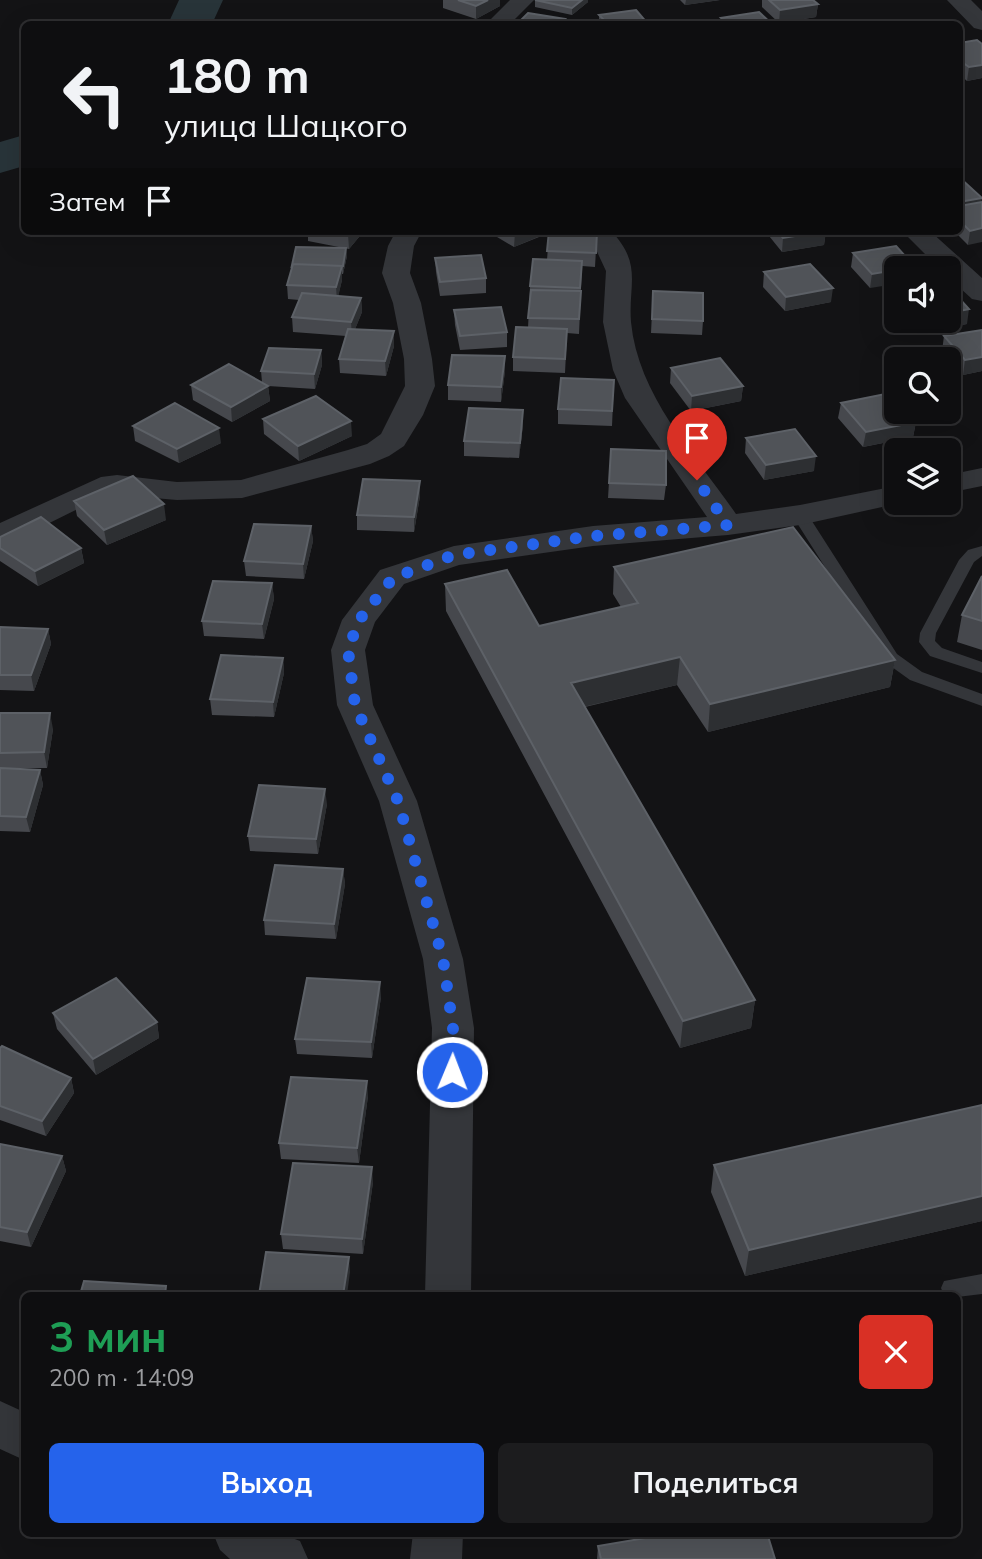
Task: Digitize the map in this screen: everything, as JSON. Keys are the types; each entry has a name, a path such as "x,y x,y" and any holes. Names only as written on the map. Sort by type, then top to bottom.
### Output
{"street":[{"path":"500,21 523,0"},
{"path":"958,0 982,23"},
{"path":"0,535 101,486 117,484 177,491 242,489 359,457 378,450 393,440 408,415 420,386 418,359 407,303 396,273 401,246 407,235"},
{"path":"600,235 620,271 617,322 628,370 640,398 728,525"},
{"path":"919,235 982,293"},
{"path":"961,481 982,477"},
{"path":"448,1292 453,1028 443,959 398,801 355,705 348,650 359,620 393,578 454,555 593,536 728,525 884,497"},
{"path":"0,1424 21,1435"},
{"path":"243,1537 262,1553 282,1559"},
{"path":"436,1559 438,1537"}],"lane":[{"path":"800,514 891,658 916,676 982,700"},
{"path":"982,551 973,553 967,560 928,633 928,642 936,652 982,668"},
{"path":"952,1288 982,1284"}],"building":[{"path":"458,0 488,0 476,6"},
{"path":"535,0 582,0 572,8"},
{"path":"769,0 813,0 818,4 780,10"},
{"path":"636,10 645,21 605,21 599,15"},
{"path":"759,12 769,21 724,21 721,18"},
{"path":"528,13 565,19 563,21 520,21"},
{"path":"977,40 982,44 982,65 969,67 963,63 963,42"},
{"path":"963,181 982,198 963,201"},
{"path":"982,202 982,228 970,231 963,224 963,205"},
{"path":"549,235 597,235 596,253 547,251"},
{"path":"780,235 801,235 783,238"},
{"path":"896,246 905,256 884,256 884,272 872,274 853,253"},
{"path":"296,247 346,248 343,266 292,265"},
{"path":"481,255 486,278 440,282 435,258"},
{"path":"533,259 582,261 580,288 530,286"},
{"path":"293,264 342,266 336,287 287,285"},
{"path":"810,264 833,288 786,297 764,272"},
{"path":"531,290 581,291 579,319 528,318"},
{"path":"653,291 703,293 703,321 652,319"},
{"path":"302,293 361,298 351,322 292,317"},
{"path":"961,300 969,309 961,311"},
{"path":"501,307 507,332 460,336 454,310"},
{"path":"516,327 567,329 565,359 513,357"},
{"path":"348,329 394,331 385,361 339,359"},
{"path":"982,330 982,357 965,360 961,355 961,347 954,347 944,336"},
{"path":"269,348 321,350 314,374 261,371"},
{"path":"452,355 505,356 501,387 448,385"},
{"path":"720,358 743,386 692,396 671,368"},
{"path":"229,364 268,386 231,407 191,385"},
{"path":"561,378 614,380 612,411 558,409"},
{"path":"884,394 884,424 906,424 866,432 841,403"},
{"path":"316,396 351,421 298,446 263,419"},
{"path":"175,403 219,428 177,449 133,426"},
{"path":"469,408 523,410 520,443 464,441"},
{"path":"795,429 816,456 766,465 746,438"},
{"path":"611,449 666,451 666,485 609,483"},
{"path":"133,476 164,504 104,530 74,501"},
{"path":"363,479 420,481 414,517 357,515"},
{"path":"41,517 81,548 35,571 0,548 0,537"},
{"path":"254,524 311,526 303,564 244,561"},
{"path":"793,527 895,660 710,704 680,657 571,683 755,1000 683,1021 445,584 507,570 539,626 638,603 614,567"},
{"path":"982,576 982,621 962,615"},
{"path":"213,581 272,583 262,624 202,621"},
{"path":"0,627 48,629 31,675 0,675"},
{"path":"221,655 283,658 273,702 210,699"},
{"path":"0,713 50,713 44,752 0,753"},
{"path":"0,768 40,770 26,817 0,816"},
{"path":"259,785 325,789 316,839 248,836"},
{"path":"275,865 343,869 334,924 264,920"},
{"path":"116,978 157,1022 93,1059 53,1013"},
{"path":"307,978 380,982 371,1042 295,1039"},
{"path":"2,1046 71,1078 42,1121 0,1106"},
{"path":"291,1077 367,1081 357,1148 279,1143"},
{"path":"982,1105 982,1196 749,1250 714,1165"},
{"path":"0,1144 62,1156 27,1232 0,1227"},
{"path":"293,1163 372,1167 362,1239 281,1234"},
{"path":"266,1252 349,1257 343,1292 259,1292"},
{"path":"84,1281 166,1286 165,1292 81,1292"},
{"path":"651,1537 768,1537 775,1559 601,1559 598,1546"}],"waterway":[{"path":"191,21 201,0"},
{"path":"0,158 21,151"}],"route":[{"path":"452,1072 453,1028 443,959 398,801 355,705 348,650 359,620 393,578 454,555 593,536 728,525 697,480"}]}
